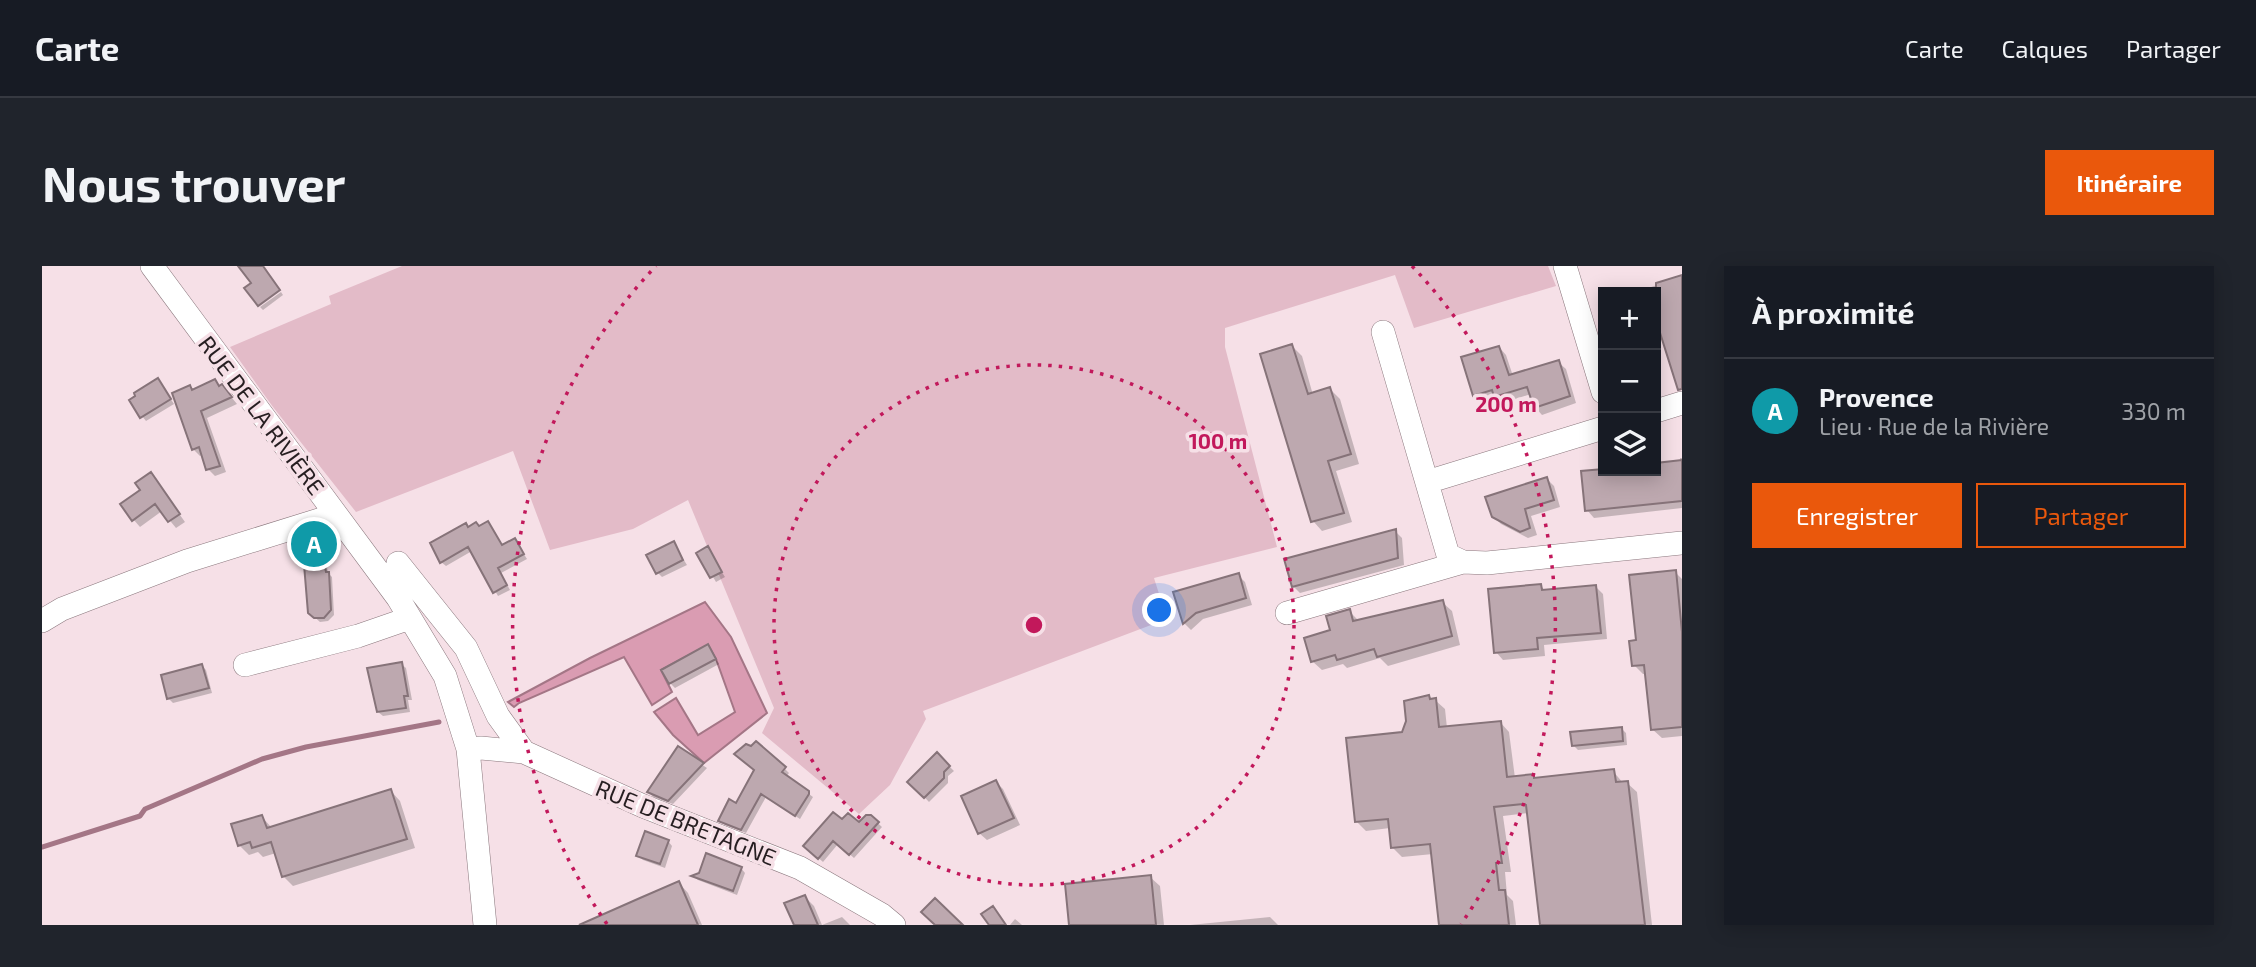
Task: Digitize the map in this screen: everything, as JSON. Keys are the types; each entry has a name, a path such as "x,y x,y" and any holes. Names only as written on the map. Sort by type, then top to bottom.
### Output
{"street":[{"name":"RUE DE LA RIVIÈRE","path":"152,266 398,598 445,676 468,749 485,925"},
{"path":"1565,266 1598,375"},
{"path":"1383,332 1448,555 1463,562 1487,564 1682,543"},
{"path":"1661,409 1682,403"},
{"path":"1427,482 1598,430"},
{"path":"42,621 62,609 187,561 335,514"},
{"path":"1287,613 1463,562"},
{"path":"398,563 466,648 498,716 524,752"},
{"path":"245,665 358,636 410,618"},
{"name":"RUE DE BRETAGNE","path":"468,749 524,752 643,806 800,869 882,915 894,925"}],"shaded area":[{"path":"402,266 1548,266 1556,286 1414,328 1395,275 1225,328 1225,347 1277,547 1154,578 1167,619 923,711 926,719 890,785 859,814 762,733 774,708 688,500 633,529 550,550 513,451 356,512 273,407 230,347 331,304 329,296"},
{"path":"705,602 731,637 767,713 704,763 673,735 654,712 676,698 698,735 735,712 716,659 708,645 661,670 672,692 652,705 624,657 514,707 508,702 590,658"}],"building":[{"path":"238,266 263,266 280,290 258,306 244,288 251,283"},
{"path":"1682,275 1682,389 1678,390 1661,336 1661,287 1656,287 1656,283"},
{"path":"1292,344 1308,394 1330,387 1351,454 1328,461 1344,513 1311,522 1260,354"},
{"path":"1499,346 1509,375 1559,360 1570,396 1534,408 1527,387 1494,397 1492,390 1473,396 1461,357"},
{"path":"158,378 171,399 140,418 129,400 135,396 134,393"},
{"path":"215,379 232,397 201,411 220,466 206,470 199,447 192,450 172,393 190,385 192,390"},
{"path":"1682,460 1682,501 1585,511 1581,471 1598,469 1598,476 1661,476 1661,462"},
{"path":"151,472 180,514 168,522 155,504 132,521 120,504 140,490 135,483"},
{"path":"1547,477 1554,500 1525,509 1530,528 1520,532 1492,517 1485,497"},
{"path":"488,521 502,545 515,538 524,554 498,568 507,585 493,593 468,547 440,563 430,543 466,523 468,527 476,522 479,526"},
{"path":"1396,529 1398,558 1292,587 1284,559"},
{"path":"319,538 326,572 329,572 331,610 324,618 314,618 308,613 302,540"},
{"path":"674,541 683,560 656,574 646,555"},
{"path":"708,546 722,572 710,578 696,553"},
{"path":"1676,570 1682,632 1682,727 1651,730 1644,665 1632,666 1629,641 1636,640 1629,575"},
{"path":"1239,573 1246,598 1196,613 1183,624 1173,592"},
{"path":"1541,584 1542,590 1596,585 1601,633 1537,638 1538,649 1494,653 1488,589"},
{"path":"1443,600 1452,636 1377,657 1374,649 1337,660 1335,655 1311,662 1304,638 1330,630 1326,616 1350,609 1353,621"},
{"path":"708,644 716,659 669,684 661,670"},
{"path":"402,662 408,696 404,696 406,708 377,712 367,668"},
{"path":"202,664 209,688 167,699 161,675"},
{"path":"1429,695 1430,699 1436,698 1439,727 1501,721 1507,777 1534,774 1534,778 1614,769 1616,782 1628,781 1645,925 1540,925 1526,805 1523,804 1494,807 1502,863 1496,863 1499,890 1505,890 1509,925 1439,925 1430,844 1391,848 1388,819 1355,822 1346,738 1402,732 1406,721 1404,701"},
{"path":"1622,727 1623,741 1572,746 1570,732"},
{"path":"756,741 786,767 782,772 809,791 809,794 795,816 761,794 741,830 718,821 729,799 736,803 754,770 734,754 746,744 751,746"},
{"path":"678,746 704,763 668,801 647,792"},
{"path":"937,752 950,766 944,772 944,778 924,798 907,782"},
{"path":"996,780 1014,818 978,834 961,796"},
{"path":"391,789 407,839 282,877 271,842 252,848 250,842 238,846 231,824 262,815 267,828"},
{"path":"833,812 842,819 848,813 859,822 866,815 871,815 879,822 849,855 833,841 818,859 803,846"},
{"path":"645,831 669,840 660,864 636,856"},
{"path":"706,853 742,867 733,891 691,876 699,873"},
{"path":"1151,875 1156,925 1069,925 1065,884"},
{"path":"679,881 698,925 579,925 640,898"},
{"path":"805,895 818,925 794,925 784,903"},
{"path":"935,898 963,925 935,925 921,912"},
{"path":"993,906 1006,925 989,925 981,914"}],"waterway":[{"path":"42,847 140,816 145,809 262,759 306,747 439,722"}],"place":[{"name":"Provence","path":"314,544"}]}
